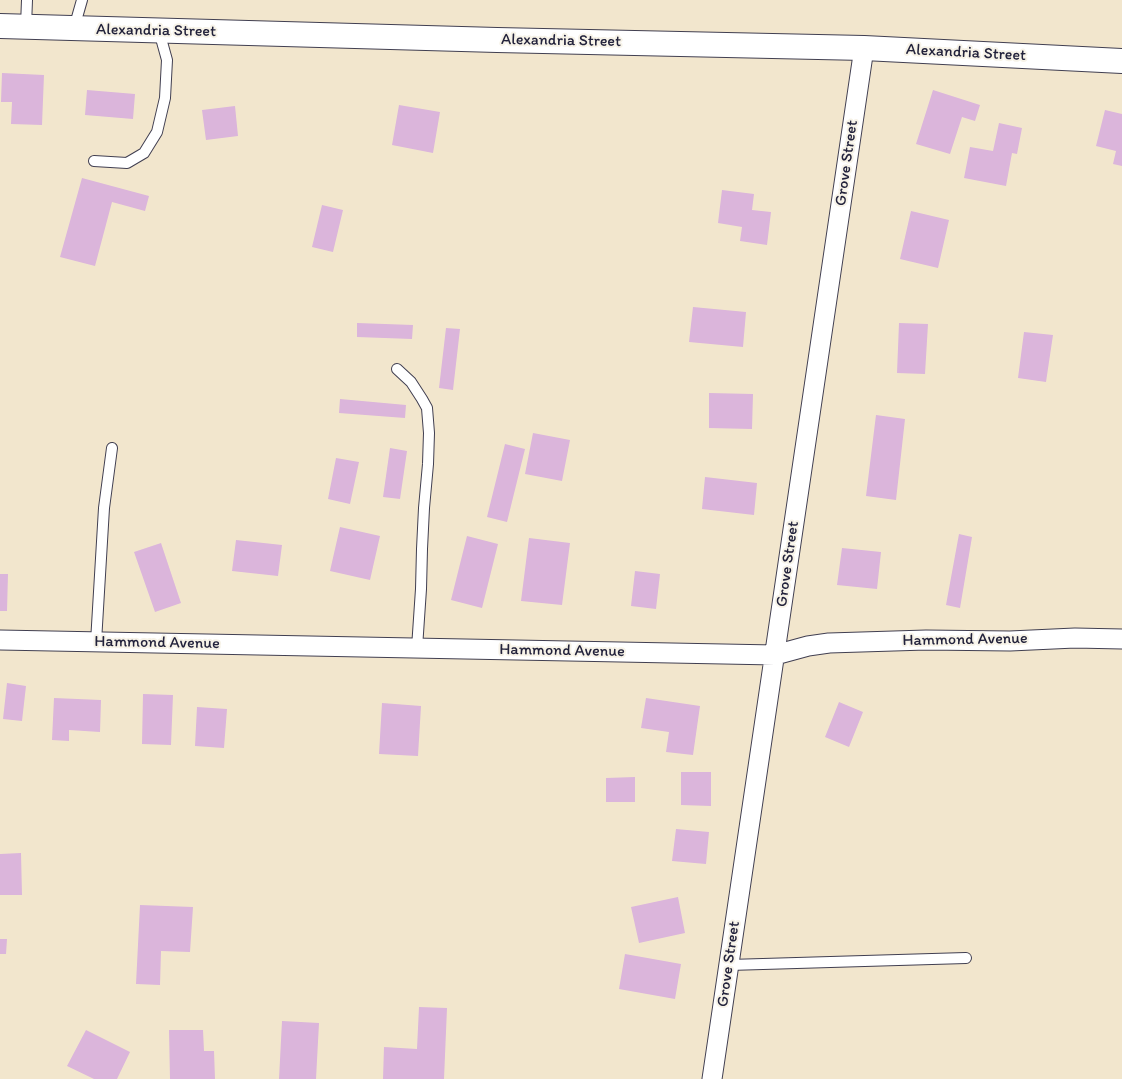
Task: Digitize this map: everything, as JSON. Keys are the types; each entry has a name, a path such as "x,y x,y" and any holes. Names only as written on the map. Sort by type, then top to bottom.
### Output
{"street":[{"name":"Alexandria Street","path":"0,26 864,48 1122,61"},
{"name":"Grove Street","path":"712,1079 864,48"},
{"name":"Hammond Avenue","path":"0,640 775,654 829,643 926,640 1122,639"}],"lane":[{"path":"26,27 27,0"},
{"path":"74,29 82,0"},
{"path":"94,161 127,163 144,153 157,132 165,98 167,60 159,31"},
{"path":"397,370 411,382 422,399 426,408 429,432 417,648"},
{"path":"96,642 104,508 112,448"},
{"path":"729,964 966,958"}],"building":[{"path":"2,73 44,75 42,125 11,124 12,102 1,102"},
{"path":"87,90 135,94 133,119 85,115"},
{"path":"933,90 980,105 975,121 962,117 950,154 916,144"},
{"path":"399,105 440,112 433,153 392,145"},
{"path":"235,106 238,136 206,140 202,110"},
{"path":"1105,110 1122,114 1122,166 1113,164 1116,151 1096,146"},
{"path":"999,123 1022,128 1017,154 1012,153 1006,186 964,178 970,147 993,151"},
{"path":"82,178 149,196 145,211 112,202 95,266 60,257"},
{"path":"722,190 754,194 752,210 771,212 767,245 740,241 742,227 718,223"},
{"path":"322,205 343,210 333,252 312,247"},
{"path":"911,211 949,220 938,268 900,259"},
{"path":"693,307 746,312 743,347 689,342"},
{"path":"357,323 413,325 412,339 357,337"},
{"path":"899,323 928,324 925,374 897,373"},
{"path":"446,328 460,329 453,390 439,388"},
{"path":"1024,332 1053,335 1046,382 1018,378"},
{"path":"709,393 753,394 752,429 709,428"},
{"path":"340,399 406,405 405,418 339,413"},
{"path":"876,415 905,419 896,500 866,496"},
{"path":"533,433 570,440 562,481 525,474"},
{"path":"505,444 525,449 507,522 487,517"},
{"path":"390,448 407,451 400,499 383,497"},
{"path":"336,458 359,462 350,504 328,499"},
{"path":"705,477 757,483 754,515 702,509"},
{"path":"340,527 380,536 370,580 330,571"},
{"path":"959,534 972,537 960,608 946,605"},
{"path":"467,536 498,544 482,608 451,600"},
{"path":"529,538 570,543 562,605 521,601"},
{"path":"236,540 282,545 278,576 232,571"},
{"path":"161,543 181,603 155,612 134,552"},
{"path":"842,548 881,552 877,589 837,585"},
{"path":"635,571 660,574 656,609 631,606"},
{"path":"0,574 8,574 7,611 0,611"},
{"path":"7,683 26,686 22,721 3,719"},
{"path":"143,694 173,695 171,745 142,744"},
{"path":"54,698 101,700 100,732 69,730 69,741 52,740"},
{"path":"646,698 700,706 693,755 666,752 669,732 641,728"},
{"path":"839,702 863,712 849,747 825,737"},
{"path":"382,703 421,706 418,756 379,754"},
{"path":"197,707 227,709 224,748 195,746"},
{"path":"681,772 711,772 711,806 681,805"},
{"path":"635,777 635,802 606,802 606,778"},
{"path":"676,829 709,832 706,864 672,861"},
{"path":"21,853 22,895 0,895 0,854"},
{"path":"678,897 685,933 639,943 631,907"},
{"path":"140,905 193,907 190,952 161,951 160,985 136,984"},
{"path":"0,939 7,939 6,954 0,954"},
{"path":"625,954 681,964 675,999 619,989"},
{"path":"419,1007 447,1008 444,1079 383,1079 384,1047 417,1049"},
{"path":"282,1021 319,1023 316,1079 279,1079"},
{"path":"86,1030 130,1052 117,1079 94,1079 67,1066"},
{"path":"169,1030 203,1030 204,1051 214,1051 215,1079 170,1079"}]}
